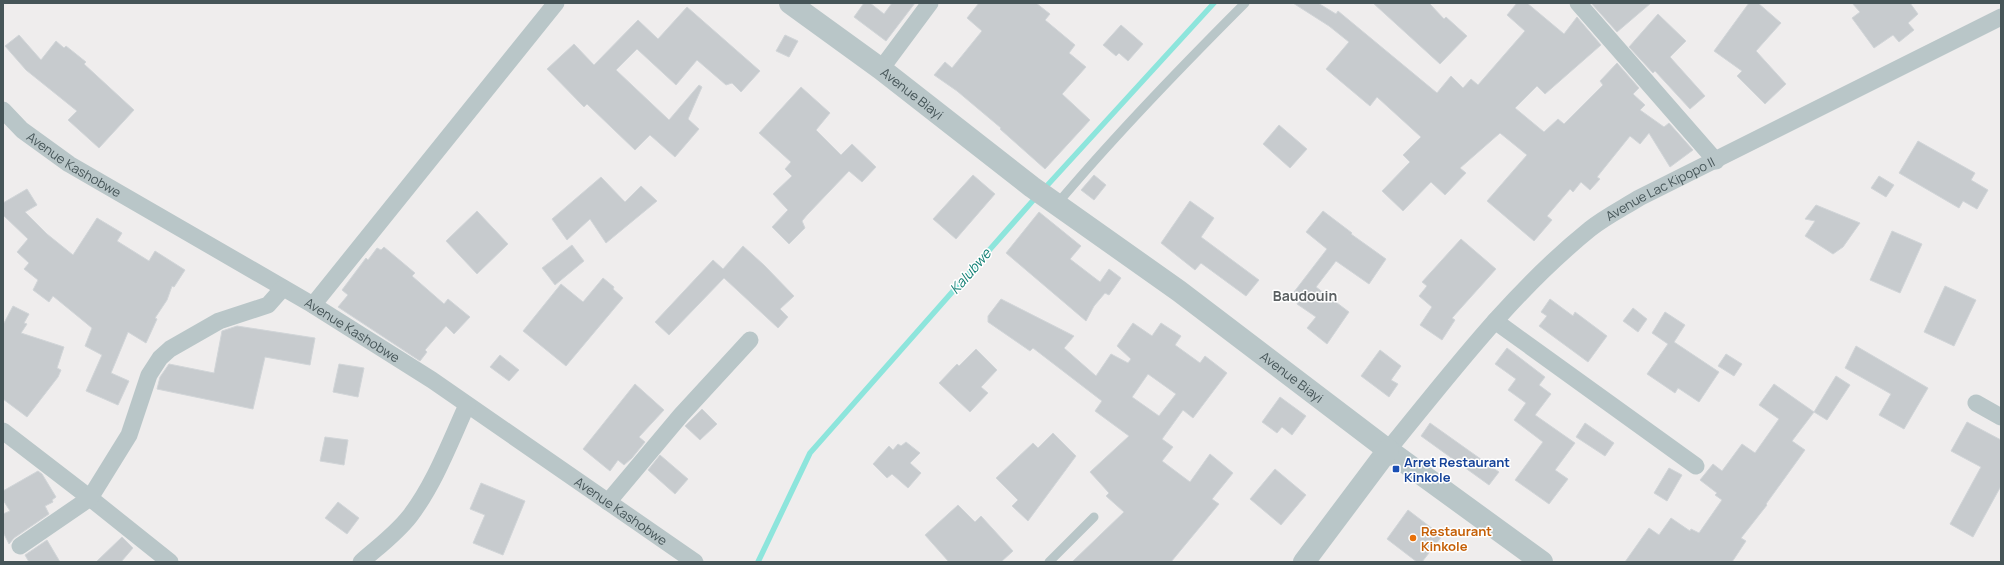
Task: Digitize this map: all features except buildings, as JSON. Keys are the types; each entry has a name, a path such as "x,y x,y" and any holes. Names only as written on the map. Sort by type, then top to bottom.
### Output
{"street":[{"path":"313,305 556,3"},
{"name":"Avenue Biayi","path":"790,3 881,69 1044,194 1179,291 1388,450 1542,562"},
{"path":"881,69 930,3"},
{"path":"1578,3 1716,161"},
{"name":"Avenue Lac Kipopo II","path":"1388,450 1495,321 1564,252 1591,228 1639,198 1716,161 2001,17"},
{"name":"Avenue Kashobwe","path":"3,110 22,130 69,164 313,305 432,380 695,562"},
{"path":"20,546 90,498 129,435 149,375 160,358 170,349 219,321 268,305 283,288"},
{"path":"1495,321 1696,466"},
{"path":"608,502 681,415 750,340"},
{"path":"1976,403 2001,417"},
{"path":"361,562 396,531 410,515 434,477 467,405"},
{"path":"3,431 170,562"},
{"path":"1304,562 1388,450"}],"lane":[{"path":"1044,194 1089,166 1161,88 1244,3"},
{"path":"1049,562 1094,517"}],"waterway":[{"name":"Kalubwe","path":"1043,190 1214,3"},
{"name":"Kalubwe","path":"758,562 810,453 1037,196"}],"place":[{"name":"Arret Restaurant Kinkole","path":"1396,469"},
{"name":"Restaurant Kinkole","path":"1413,538"}],"district":[{"name":"Baudouin","path":"1305,295"}]}
